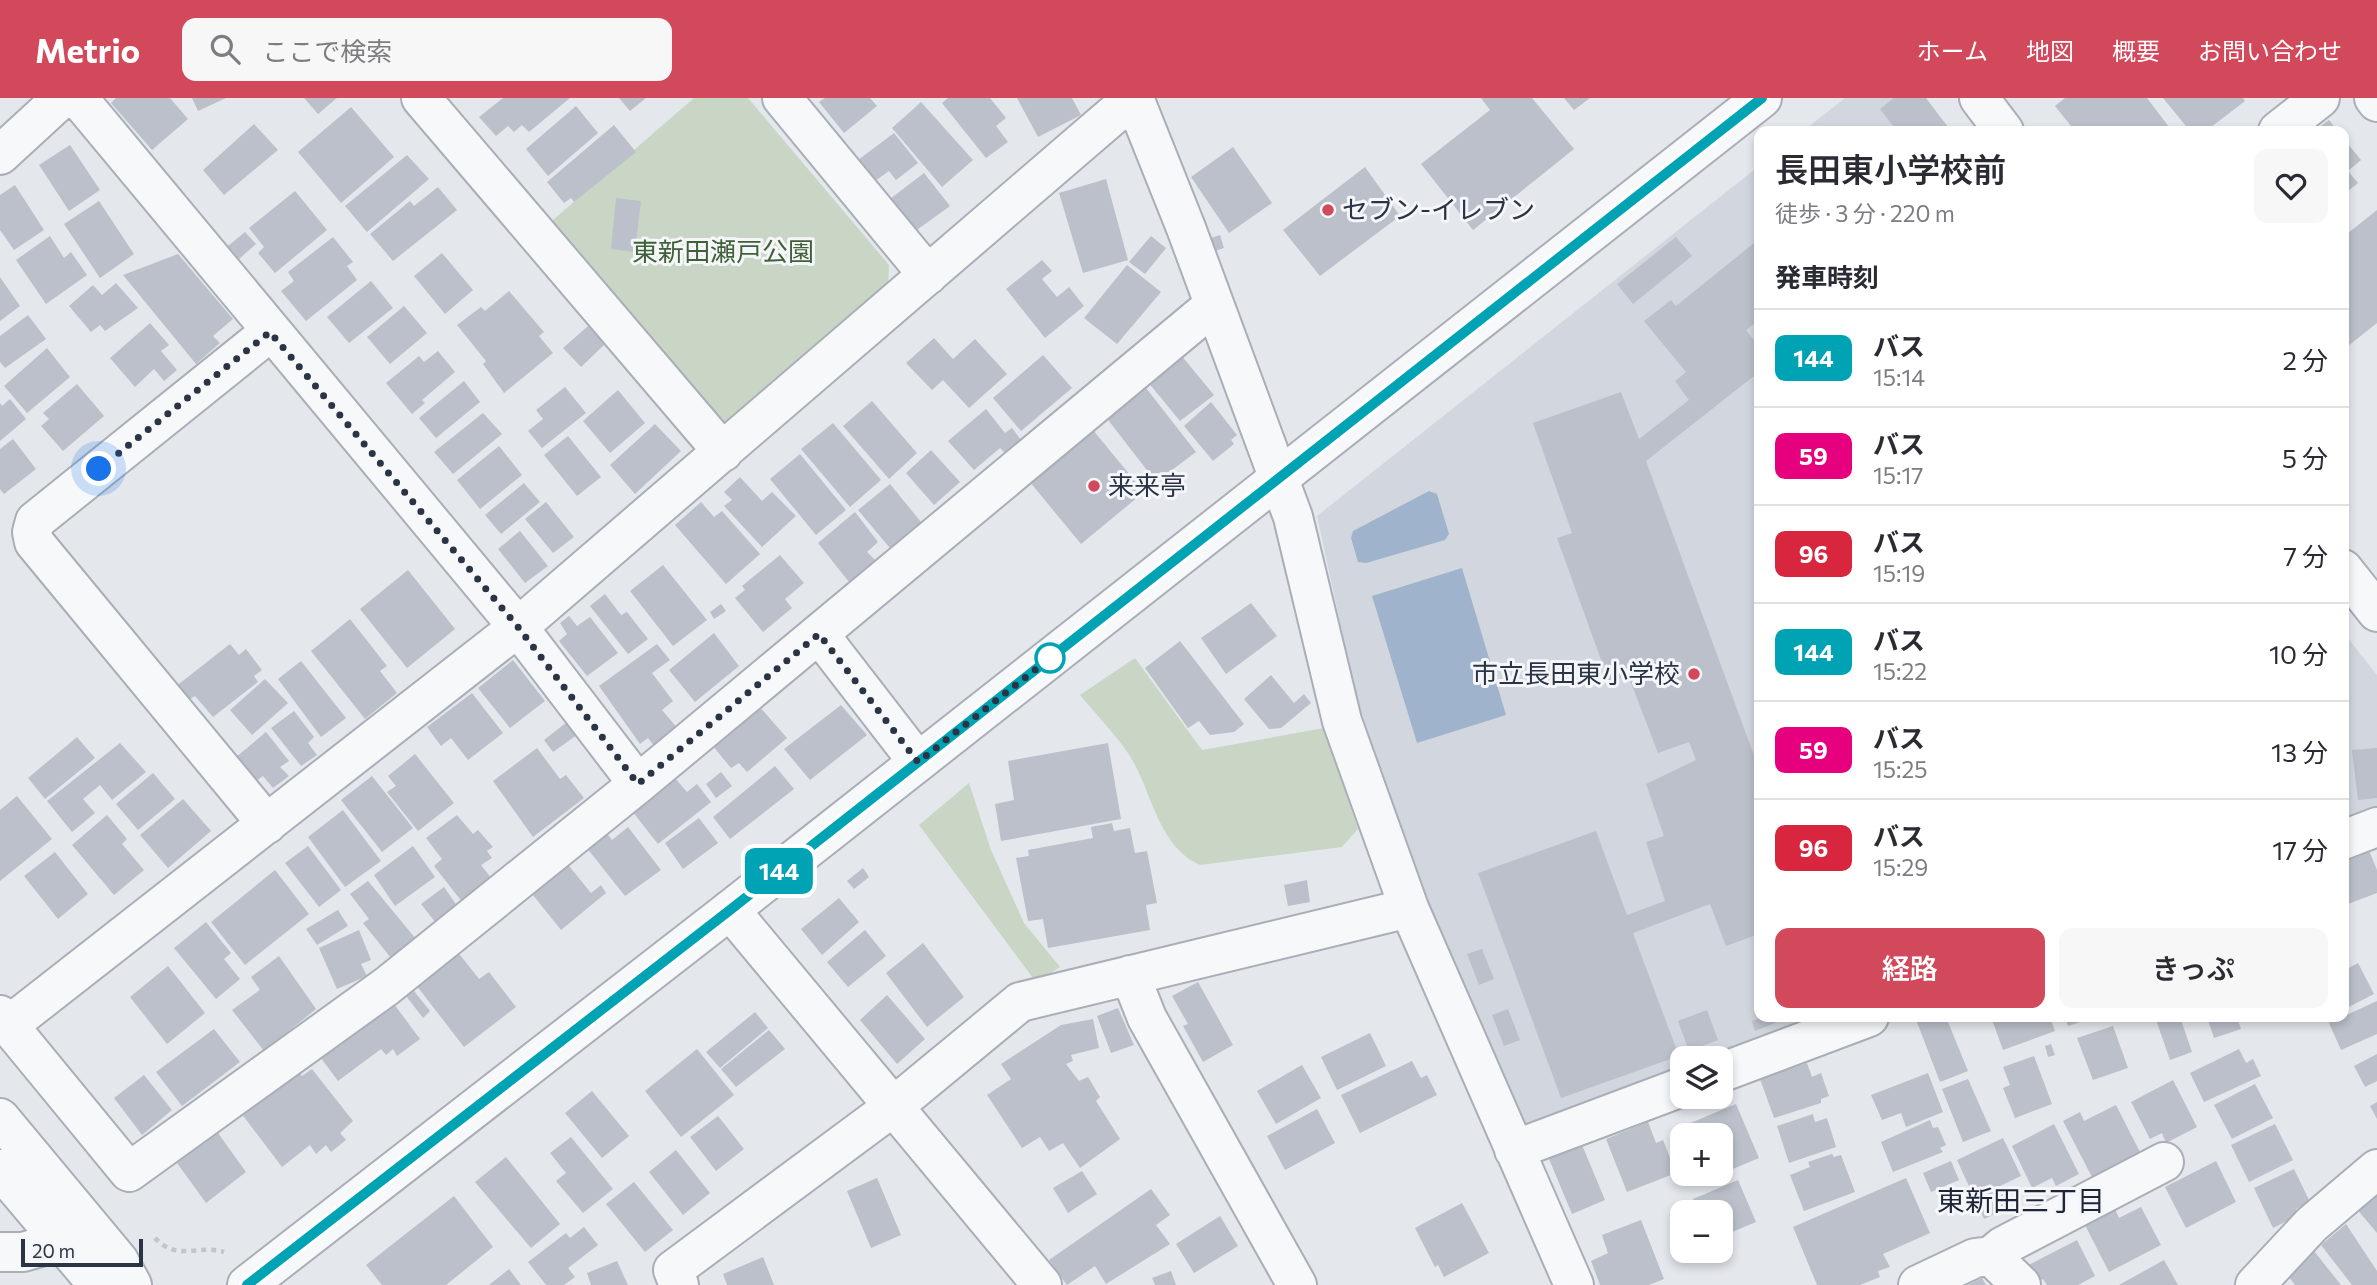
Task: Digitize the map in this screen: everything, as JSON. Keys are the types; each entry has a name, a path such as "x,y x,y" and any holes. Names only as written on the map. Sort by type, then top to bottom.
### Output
{"street":[{"path":"0,155 62,98"},
{"path":"78,98 518,627 638,784"},
{"path":"421,98 723,452"},
{"path":"782,98 928,275"},
{"path":"1214,305 638,784 387,986 130,1172 4,1020 267,824 518,627 1134,98 1214,305 1293,517 1342,721 1409,908 1574,1285"},
{"path":"248,1284 730,910 1762,98"},
{"path":"1979,98 2000,126"},
{"path":"2284,126 2320,98"},
{"path":"2374,98 2377,102"},
{"path":"267,824 34,542 32,532 35,521 270,332"},
{"path":"2349,577 2377,612"},
{"path":"819,634 918,762"},
{"path":"2349,838 2377,827"},
{"path":"679,1285 673,1270 894,1106 1020,1002 1409,908"},
{"path":"730,910 1042,1285"},
{"path":"1130,975 1147,1018 1297,1285"},
{"path":"1733,1068 1857,1022"},
{"path":"1514,1150 1670,1092"},
{"path":"0,1118 110,1278"},
{"path":"1918,1285 1975,1258 1991,1256 2003,1246 2164,1162"},
{"path":"0,1169 61,1241 110,1278"},
{"path":"2255,1285 2312,1224 2377,1169"},
{"path":"0,1252 23,1251 61,1241"},
{"path":"1991,1256 2021,1285"}],"path":[{"path":"147,1228 163,1247 192,1254 223,1250 248,1284"}],"shaded area":[{"path":"1845,98 1925,98 1947,126 1809,126"},
{"path":"1754,170 1754,1022 1803,1022 1733,1048 1670,1046 1670,1070 1524,1125 1424,895 1357,700 1317,516"},
{"path":"2349,640 2377,675 2377,808 2349,819"}],"green space":[{"name":"東新田瀬戸公園","path":"694,98 748,98 889,265 888,289 721,431 546,226"},
{"path":"1135,658 1202,750 1324,728 1358,829 1342,847 1200,865 1186,857 1175,846 1159,820 1129,754 1080,695"},
{"path":"969,783 991,850 1024,923 1060,967 1036,982 919,825"}],"water":[{"path":"1429,491 1437,494 1449,534 1445,540 1366,563 1358,562 1351,538 1353,531"},
{"path":"1462,568 1506,715 1417,743 1372,596"}],"building":[{"path":"116,98 170,98 188,119 152,150 111,103"},
{"path":"192,98 226,98 198,111"},
{"path":"304,98 337,98 318,114"},
{"path":"503,98 570,98 529,132 522,125 514,132 508,126 496,136 479,117"},
{"path":"619,98 646,98 630,111"},
{"path":"825,98 870,98 877,106 844,133 819,102"},
{"path":"948,98 990,98 1006,118 996,126 1008,142 986,158 942,103"},
{"path":"1017,98 1072,98 1081,115 1038,137"},
{"path":"1481,98 1532,98 1574,149 1473,230 1421,164 1490,110"},
{"path":"1564,98 1590,98 1574,110"},
{"path":"1894,98 1926,98 1947,126 1893,126 1880,109"},
{"path":"2065,98 2147,98 2168,126 2071,126 2055,106"},
{"path":"2163,98 2243,98 2245,101 2212,126 2186,126"},
{"path":"921,102 973,160 942,187 892,128"},
{"path":"576,106 598,133 548,176 526,149"},
{"path":"351,107 394,157 341,203 298,152"},
{"path":"2329,120 2334,126 2321,126"},
{"path":"254,124 278,150 224,195 203,170"},
{"path":"614,125 636,152 574,202 571,198 564,203 547,182"},
{"path":"894,133 918,163 896,180 889,171 875,181 858,160"},
{"path":"70,145 100,190 69,211 39,165"},
{"path":"2349,145 2361,160 2349,170"},
{"path":"1233,147 1272,203 1229,233 1191,177"},
{"path":"407,155 429,179 367,232 345,206"},
{"path":"1365,167 1400,216 1320,276 1283,230"},
{"path":"2349,172 2358,183 2349,190"},
{"path":"924,173 950,206 914,232 890,199"},
{"path":"1106,179 1128,260 1083,273 1059,193"},
{"path":"15,185 44,230 14,250 0,230 0,195"},
{"path":"438,187 457,210 393,261 370,234 410,201 414,206"},
{"path":"295,191 327,230 275,273 258,253 264,247 249,228"},
{"path":"616,198 641,201 635,252 611,249"},
{"path":"99,201 134,254 100,278 64,224"},
{"path":"2377,210 2377,323 2349,345 2349,232"},
{"path":"245,232 256,244 239,259 228,246"},
{"path":"1220,235 1224,248 1215,251 1211,238"},
{"path":"50,236 64,258 71,252 87,275 46,304 16,260"},
{"path":"1151,236 1166,248 1145,274 1129,262"},
{"path":"333,237 353,262 347,266 357,280 306,321 281,291 294,281 288,272"},
{"path":"1676,237 1692,256 1633,304 1617,284"},
{"path":"1754,243 1754,324 1746,330 1754,340 1754,376 1646,461 1754,755 1754,936 1726,946 1710,904 1633,933 1675,1046 1670,1046 1670,1059 1561,1098 1478,873 1596,831 1627,915 1665,901 1646,842 1664,836 1646,784 1696,760 1689,742 1658,753 1628,675 1609,682 1557,538 1572,533 1533,423 1621,392 1639,439 1689,400 1675,381 1686,372 1644,321 1671,300 1676,306"},
{"path":"442,253 473,290 445,314 414,276"},
{"path":"178,254 233,319 213,336 220,343 196,364 123,275"},
{"path":"1042,260 1052,271 1042,279 1057,297 1069,287 1084,306 1045,338 1006,289"},
{"path":"1127,265 1161,292 1117,344 1084,318"},
{"path":"0,277 20,306 0,321"},
{"path":"371,281 393,308 349,343 327,317"},
{"path":"116,283 138,308 105,331 100,325 91,332 69,306 93,285 102,295"},
{"path":"509,291 544,332 539,336 553,353 504,393 483,364 486,361 457,325 481,307 485,311"},
{"path":"404,306 427,333 390,364 367,337"},
{"path":"28,315 46,339 5,368 0,362 0,336"},
{"path":"150,323 169,345 161,351 177,370 164,381 154,369 135,387 110,358"},
{"path":"588,326 605,344 581,367 563,348"},
{"path":"934,338 953,359 975,339 1007,374 969,408 943,380 932,390 906,363"},
{"path":"47,348 70,377 27,413 4,386"},
{"path":"1175,348 1214,395 1180,421 1143,376"},
{"path":"438,351 455,372 422,400 425,403 412,414 386,383 419,356 424,362"},
{"path":"1043,355 1072,388 1021,431 993,398"},
{"path":"1139,379 1196,452 1156,482 1102,412"},
{"path":"464,381 480,402 436,438 419,418"},
{"path":"77,384 104,416 63,451 41,426 49,419 43,413"},
{"path":"565,387 586,413 542,448 528,431 543,419 536,410"},
{"path":"618,390 645,423 610,453 583,421"},
{"path":"10,399 26,419 0,441 0,403 2,406"},
{"path":"872,401 917,453 889,479 843,426"},
{"path":"1211,402 1237,435 1231,440 1234,444 1213,461 1184,426"},
{"path":"986,409 1005,433 1012,428 1022,441 1006,454 1000,448 974,470 948,441"},
{"path":"483,413 502,434 453,474 434,452"},
{"path":"833,423 881,480 850,507 801,449"},
{"path":"655,424 681,451 635,494 610,465"},
{"path":"1088,424 1144,492 1081,544 1025,476"},
{"path":"568,436 601,477 577,496 544,455"},
{"path":"13,439 36,469 4,494 0,489 0,449"},
{"path":"499,446 522,475 480,509 457,480"},
{"path":"931,450 960,482 934,505 906,473"},
{"path":"800,454 846,510 816,535 770,479"},
{"path":"740,477 762,501 772,492 796,516 762,547 724,506 732,500 724,492"},
{"path":"524,483 540,502 501,534 485,515"},
{"path":"890,484 921,522 890,548 858,510"},
{"path":"546,502 574,537 553,553 525,519"},
{"path":"701,502 714,517 722,511 760,554 726,584 675,525"},
{"path":"855,512 878,542 867,552 875,560 849,582 818,543"},
{"path":"520,531 548,566 525,583 498,549"},
{"path":"780,555 804,583 785,599 792,608 763,632 735,598 745,590 742,586"},
{"path":"663,565 707,620 673,646 630,591"},
{"path":"408,570 455,629 407,668 360,609"},
{"path":"605,594 621,615 627,612 648,639 628,654 590,606"},
{"path":"1251,603 1277,636 1226,674 1201,638"},
{"path":"721,604 726,611 714,619 710,612"},
{"path":"569,616 577,626 590,617 618,653 587,676 559,641 567,634 560,623"},
{"path":"350,619 387,666 380,671 397,693 365,719 311,651"},
{"path":"714,633 739,666 695,702 669,670"},
{"path":"1180,641 1244,724 1234,732 1210,735 1199,721 1188,728 1145,668"},
{"path":"230,644 239,655 246,649 262,670 254,676 258,682 213,717 195,696 187,701 175,687"},
{"path":"657,644 670,660 652,673 673,701 662,710 678,729 655,747 648,738 640,744 599,686"},
{"path":"513,660 545,701 510,728 478,688"},
{"path":"301,661 346,718 321,737 278,679"},
{"path":"1271,675 1294,703 1304,694 1311,703 1281,728 1269,729 1244,699"},
{"path":"265,679 288,703 252,735 230,710"},
{"path":"472,693 503,733 468,760 451,738 441,746 427,727"},
{"path":"841,705 867,735 810,780 784,749"},
{"path":"759,706 787,738 747,772 739,763 731,768 712,745"},
{"path":"294,711 314,737 308,743 317,755 301,766 271,728"},
{"path":"567,722 577,735 553,752 544,740"},
{"path":"266,732 289,761 280,767 289,776 273,788 263,776 255,782 235,758"},
{"path":"77,737 95,758 45,799 28,778"},
{"path":"120,743 146,772 112,800 100,785 83,799 95,813 72,832 47,801"},
{"path":"1108,743 1121,819 1001,841 995,804 1014,800 1008,761"},
{"path":"537,748 560,779 566,775 584,798 533,837 493,781"},
{"path":"2377,748 2377,798 2358,800 2352,750"},
{"path":"415,754 454,803 418,831 387,792 396,786 388,776"},
{"path":"775,766 794,789 730,839 713,817"},
{"path":"721,772 732,786 716,798 706,784"},
{"path":"153,773 175,799 138,830 116,804"},
{"path":"372,776 413,828 382,852 341,800"},
{"path":"674,777 687,792 697,784 711,802 658,844 632,811"},
{"path":"17,796 52,839 0,881 0,810"},
{"path":"183,799 211,831 168,868 140,835"},
{"path":"343,810 381,861 345,887 308,837"},
{"path":"107,815 127,839 122,844 144,870 114,895 72,845"},
{"path":"457,815 473,834 478,830 493,847 487,851 492,858 481,865 492,879 463,903 434,866 442,859 426,838"},
{"path":"699,818 718,843 683,869 665,843"},
{"path":"1112,823 1114,831 1130,828 1135,853 1147,851 1157,903 1146,905 1150,930 1048,948 1043,919 1028,921 1016,858 1029,856 1028,850 1093,838 1091,827"},
{"path":"628,827 661,870 625,896 586,847 606,832 612,840"},
{"path":"308,846 341,890 319,907 285,863"},
{"path":"413,846 435,877 395,906 374,875"},
{"path":"2368,848 2377,870 2377,893 2349,904 2349,855"},
{"path":"55,852 88,894 58,919 24,876"},
{"path":"565,861 591,893 601,885 606,893 561,930 529,890"},
{"path":"863,868 869,877 854,889 847,881"},
{"path":"275,870 309,914 245,965 211,922"},
{"path":"1307,880 1310,902 1288,906 1284,885"},
{"path":"368,881 416,939 391,958 363,923 369,919 350,894"},
{"path":"444,887 458,907 436,923 421,904"},
{"path":"839,898 859,922 822,955 801,929"},
{"path":"338,910 348,926 317,945 306,929"},
{"path":"206,922 231,953 224,959 240,979 216,999 174,948"},
{"path":"359,930 371,960 361,964 367,976 337,989 319,948"},
{"path":"865,930 886,956 848,987 827,962"},
{"path":"923,943 964,997 927,1027 886,973"},
{"path":"1482,949 1494,979 1479,985 1467,954"},
{"path":"457,951 479,979 489,972 516,1007 464,1047 416,985"},
{"path":"279,956 316,1009 264,1051 232,1010 260,990 251,977"},
{"path":"2358,963 2374,994 2349,1007 2349,968"},
{"path":"168,966 205,1013 167,1044 130,997"},
{"path":"1198,982 1233,1045 1203,1062 1183,1026 1188,1024 1172,996"},
{"path":"410,986 430,1011 423,1018 403,992"},
{"path":"887,995 925,1039 897,1064 860,1020"},
{"path":"388,996 420,1039 397,1056 393,1049 386,1055 381,1049 338,1081 315,1050"},
{"path":"2377,1001 2377,1034 2341,1050 2329,1023 2349,1022 2349,1014"},
{"path":"1118,1008 1134,1045 1111,1053 1097,1016"},
{"path":"1508,1009 1520,1040 1504,1046 1492,1015"},
{"path":"1707,1010 1718,1040 1702,1046 1687,1046 1678,1021"},
{"path":"755,1012 768,1028 720,1068 706,1052"},
{"path":"1093,1019 1099,1048 1071,1055 1073,1061 1066,1064 1079,1081 1088,1077 1100,1097 1096,1101 1120,1139 1080,1168 1063,1143 1049,1151 1040,1137 1022,1148 987,1095 1011,1079 1001,1064 1061,1025"},
{"path":"1752,1021 1754,1022 1777,1022 1755,1031"},
{"path":"1917,1022 1948,1022 1968,1071 1940,1082"},
{"path":"1993,1022 2052,1022 2055,1031 2003,1050"},
{"path":"2157,1022 2182,1022 2192,1052 2170,1060"},
{"path":"2209,1022 2239,1022 2241,1029 2214,1038"},
{"path":"2113,1026 2128,1068 2093,1080 2077,1038"},
{"path":"214,1029 240,1062 182,1106 156,1072"},
{"path":"769,1030 785,1049 736,1087 721,1069"},
{"path":"1370,1033 1386,1066 1337,1090 1321,1057"},
{"path":"2051,1044 2055,1055 2048,1057 2045,1046"},
{"path":"697,1049 734,1095 681,1137 645,1091"},
{"path":"2239,1049 2246,1063 2253,1059 2261,1076 2204,1102 2190,1073"},
{"path":"2377,1054 2377,1081 2365,1087 2354,1066"},
{"path":"2034,1056 2052,1104 2015,1118 2003,1088 2010,1085 2003,1067"},
{"path":"1412,1061 1421,1078 1427,1075 1437,1095 1360,1133 1341,1095"},
{"path":"1807,1063 1812,1077 1821,1073 1829,1096 1821,1099 1821,1103 1774,1118 1760,1079"},
{"path":"1302,1065 1321,1098 1276,1124 1257,1091"},
{"path":"312,1069 353,1121 340,1133 346,1140 331,1152 326,1145 316,1154 310,1145 282,1167 241,1113 297,1070 302,1076"},
{"path":"1928,1073 1943,1112 1906,1127 1901,1113 1882,1120 1871,1095"},
{"path":"144,1075 172,1110 142,1135 114,1098"},
{"path":"1968,1079 1991,1131 1963,1142 1942,1089"},
{"path":"2173,1080 2197,1127 2166,1143 2162,1133 2150,1139 2131,1102"},
{"path":"2255,1084 2273,1118 2232,1139 2214,1105"},
{"path":"592,1091 629,1136 602,1158 565,1113"},
{"path":"2377,1102 2377,1119 2370,1106"},
{"path":"1736,1104 1759,1158 1733,1169 1733,1123 1690,1123 1724,1109 1733,1109"},
{"path":"2116,1105 2142,1156 2094,1181 2063,1121 2080,1112 2084,1121"},
{"path":"1317,1109 1335,1143 1285,1170 1267,1136"},
{"path":"1813,1114 1815,1122 1827,1118 1836,1147 1789,1163 1777,1126"},
{"path":"718,1116 744,1149 716,1171 690,1137"},
{"path":"1930,1120 1933,1128 1938,1127 1946,1145 1940,1148 1943,1152 1893,1172 1881,1142"},
{"path":"1648,1122 1656,1143 1663,1140 1670,1158 1670,1175 1627,1192 1606,1139"},
{"path":"2054,1124 2079,1174 2056,1186 2052,1178 2032,1188 2012,1146"},
{"path":"2275,1124 2293,1160 2249,1182 2231,1145"},
{"path":"218,1133 246,1172 206,1203 177,1163"},
{"path":"571,1137 613,1189 583,1213 556,1181 566,1173 550,1153"},
{"path":"2003,1138 2021,1176 2000,1186 2010,1207 1984,1219 1957,1160"},
{"path":"1582,1145 1605,1200 1572,1214 1549,1159"},
{"path":"676,1150 710,1193 683,1215 649,1172"},
{"path":"1832,1154 1834,1157 1841,1155 1855,1192 1804,1211 1790,1175 1810,1167 1808,1162"},
{"path":"506,1157 560,1224 531,1248 475,1182"},
{"path":"1951,1161 1959,1180 1931,1192 1923,1173"},
{"path":"2216,1161 2236,1202 2186,1228 2165,1187"},
{"path":"2294,1169 2310,1202 2296,1209 2299,1215 2273,1228 2254,1188"},
{"path":"1082,1171 1097,1194 1068,1213 1053,1188"},
{"path":"877,1178 901,1235 871,1248 847,1191"},
{"path":"1906,1178 1930,1233 1883,1254 1890,1267 1878,1271 1880,1277 1860,1285 1817,1285 1793,1227"},
{"path":"1738,1180 1756,1222 1733,1232 1733,1200 1693,1199 1724,1186 1733,1186 1733,1182"},
{"path":"634,1182 673,1230 645,1252 606,1204"},
{"path":"1151,1189 1170,1215 1156,1225 1170,1244 1106,1284 1095,1266 1067,1285 1049,1260"},
{"path":"2377,1190 2377,1233 2355,1207"},
{"path":"454,1196 493,1247 446,1285 382,1285 366,1265"},
{"path":"1462,1203 1489,1253 1444,1277 1438,1265 1435,1267 1415,1228"},
{"path":"2141,1207 2161,1245 2109,1272 2085,1225 2115,1209 2119,1218"},
{"path":"1220,1216 1238,1246 1194,1273 1176,1244"},
{"path":"1641,1220 1664,1279 1649,1285 1600,1285 1591,1261 1608,1253 1602,1235"},
{"path":"2346,1224 2377,1271 2377,1285 2352,1285 2321,1245"},
{"path":"584,1227 598,1245 568,1268 575,1277 564,1285 546,1285 528,1262 566,1233 570,1238"},
{"path":"2077,1240 2095,1276 2078,1285 2047,1285 2043,1279 2033,1284 2025,1267"},
{"path":"2310,1246 2341,1285 2295,1285 2282,1268"},
{"path":"763,1257 774,1285 727,1285 723,1274"},
{"path":"2164,1260 2178,1285 2119,1285"},
{"path":"617,1261 628,1285 591,1285 587,1273"},
{"path":"509,1269 521,1285 489,1285"},
{"path":"1171,1271 1176,1285 1155,1285 1152,1278"},
{"path":"1982,1278 1986,1285 1968,1285"}],"bus line":[{"name":"144","path":"247,1285 730,910 1762,98"}],"place":[{"name":"セブン-イレブン","path":"1328,210"},
{"name":"来来亭","path":"1094,486"},
{"name":"市立長田東小学校","path":"1694,674"}],"district":[{"name":"東新田三丁目","path":"2021,1201"}],"route":[{"path":"99,469 270,332 518,627 638,784 819,634 918,762 1050,658"}]}
